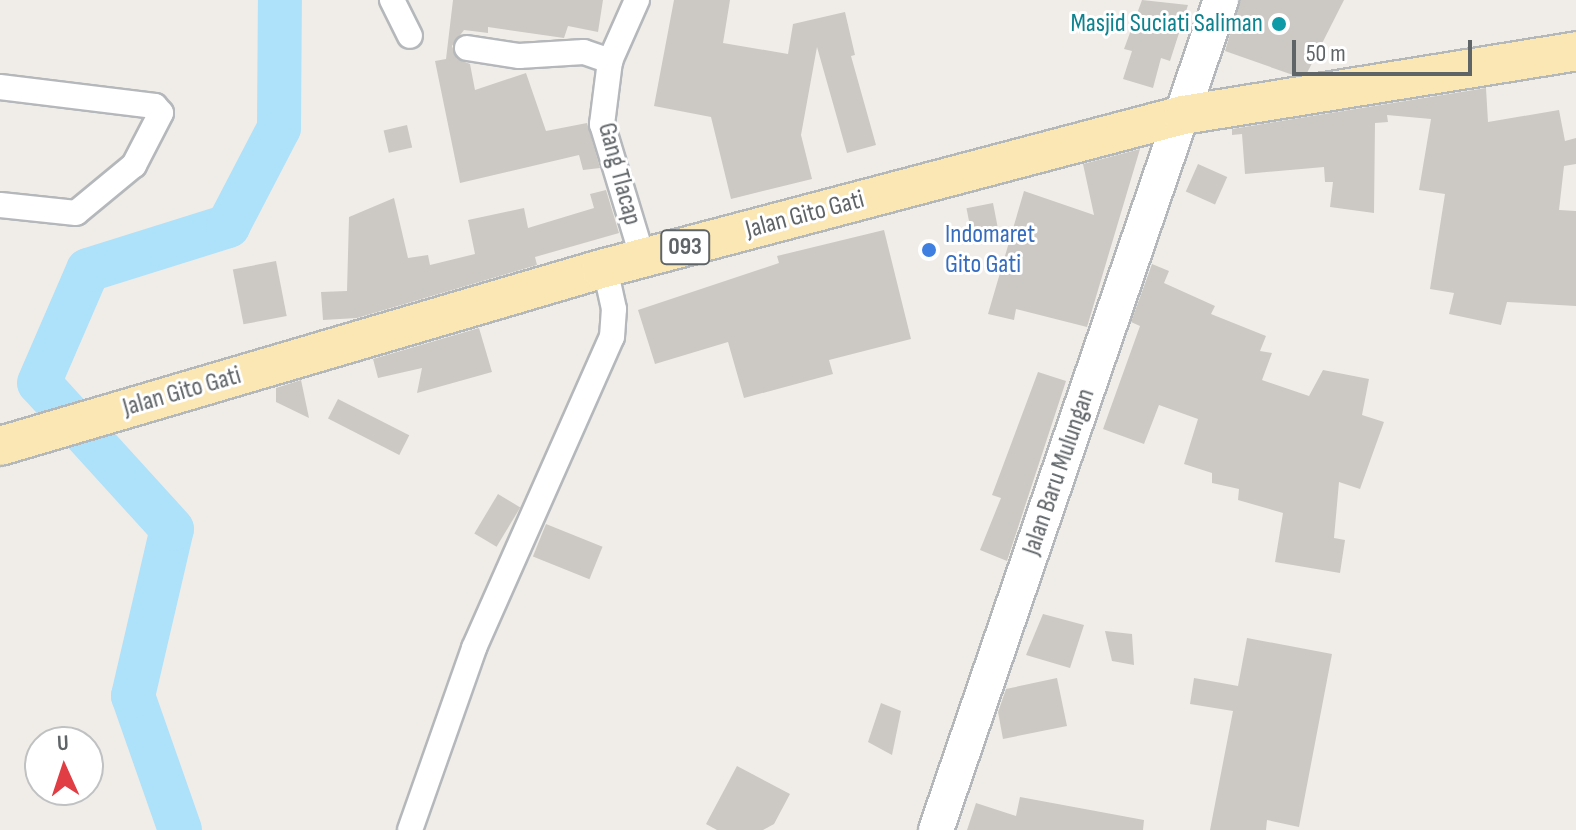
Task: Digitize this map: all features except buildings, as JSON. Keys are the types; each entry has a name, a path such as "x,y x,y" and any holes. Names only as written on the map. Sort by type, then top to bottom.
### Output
{"main road":[{"name":"Jalan Baru Mulungan","path":"936,830 1221,0"},
{"name":"Jalan Gito Gati","path":"0,446 605,268 1183,115 1576,51"}],"street":[{"path":"392,0 410,36"},
{"name":"Gang Tlacap","path":"637,0 610,61 602,124 643,259"},
{"path":"467,48 519,56 584,52 610,61"},
{"path":"0,87 155,106 161,113 134,165 76,213 0,205"},
{"path":"410,830 474,648 612,337 614,309 605,268"}],"waterway":[{"path":"180,830 133,696 172,529 39,383 88,270 228,226 279,128 280,0"}],"place":[{"name":"Masjid Suciati Saliman","path":"1279,24"},
{"name":"Indomaret Gito Gati","path":"929,250"}]}
